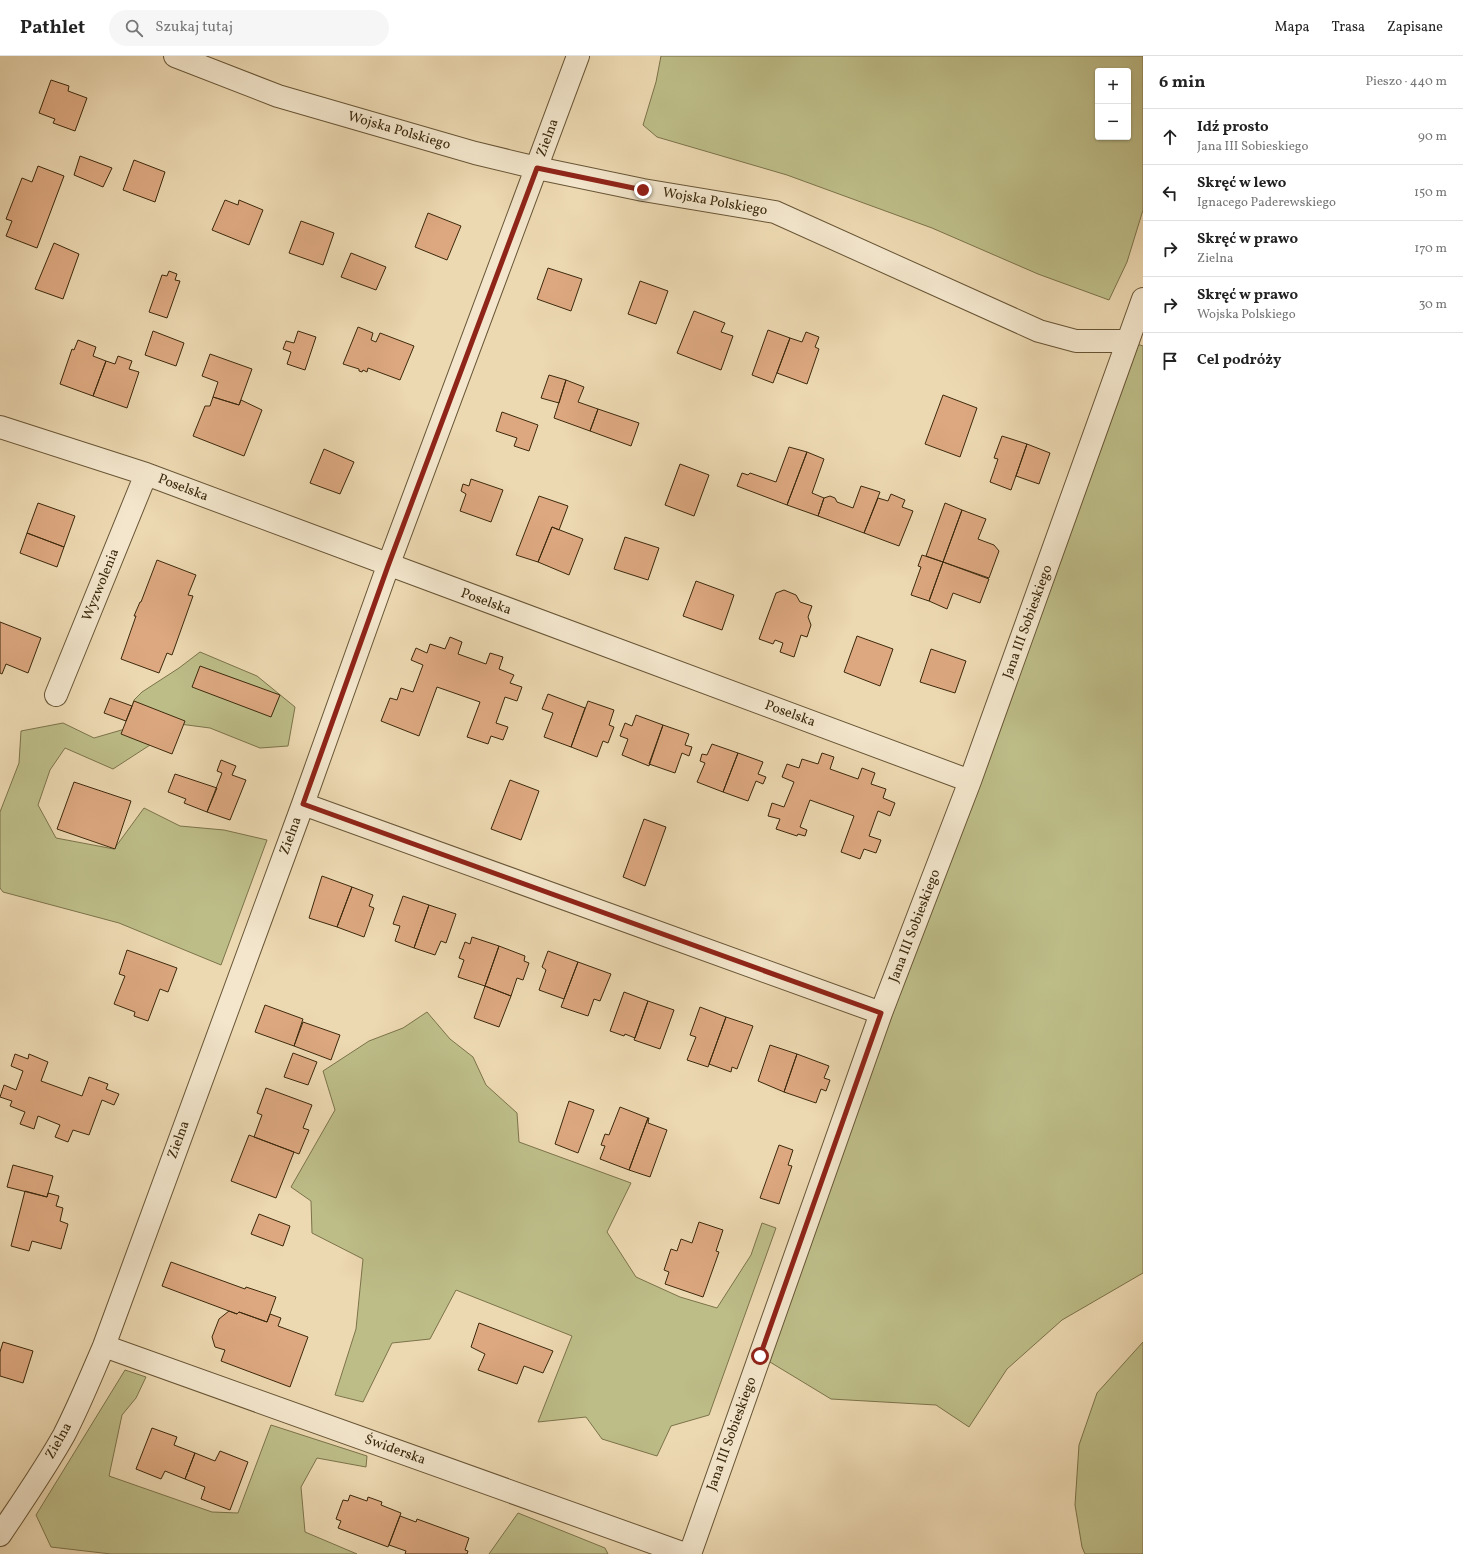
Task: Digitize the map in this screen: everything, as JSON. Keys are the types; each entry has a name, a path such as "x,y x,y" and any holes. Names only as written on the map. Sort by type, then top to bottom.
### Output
{"street":[{"name":"Wojska Polskiego","path":"175,56 278,96 467,150 537,168 643,190 775,212 1039,331 1076,341 1128,341"},
{"name":"Zielna","path":"0,1535 63,1435 78,1406 104,1346 303,804 388,566 578,56"},
{"name":"Jana III Sobieskiego","path":"690,1554 881,1013 970,781 1143,298"},
{"name":"Poselska","path":"0,427 146,474 388,566 970,781"},
{"name":"Wyzwolenia","path":"56,695 146,474"},
{"path":"303,804 881,1013"},
{"name":"Świderska","path":"104,1346 685,1554"}],"green space":[{"path":"661,56 1143,56 1143,210 1127,262 1109,300 1038,274 932,228 787,175 657,137 643,125 656,82"},
{"path":"1128,341 1143,346 1143,1273 1062,1320 1007,1369 969,1427 936,1405 831,1399 760,1356"},
{"path":"200,652 257,676 295,707 288,746 260,748 210,728 172,723 150,745 113,769 65,748 50,770 38,805 56,838 114,849 144,808 180,826 224,830 267,840 221,965 119,923 3,892 0,888 0,812 19,763 21,731 63,723 94,738 125,729 134,700 142,692 179,668"},
{"path":"427,1012 450,1039 473,1057 486,1085 517,1113 519,1142 631,1183 607,1232 636,1277 680,1297 717,1308 751,1255 762,1223 776,1228 709,1415 671,1426 657,1456 602,1439 586,1417 538,1422 572,1336 456,1290 430,1339 392,1343 363,1402 335,1395 356,1329 363,1259 312,1233 311,1201 291,1187 335,1110 323,1071 369,1041 403,1028"},
{"path":"1143,1342 1143,1554 1085,1554 1082,1547 1075,1505 1079,1445 1097,1393"},
{"path":"125,1370 146,1377 136,1398 122,1415 109,1476 212,1512 238,1513 271,1425 367,1456 366,1467 317,1458 301,1487 305,1532 357,1554 111,1554 51,1547 36,1515"},
{"path":"518,1513 605,1548 608,1554 489,1554"}],"building":[{"path":"51,80 69,86 68,91 87,98 75,131 53,123 55,119 39,113"},
{"path":"80,156 112,168 103,187 74,175"},
{"path":"134,160 165,172 155,202 123,190"},
{"path":"38,166 64,176 37,248 6,236 12,221 6,219 22,178 32,182"},
{"path":"225,200 238,205 239,200 263,210 249,245 212,230"},
{"path":"428,213 461,226 447,260 415,247"},
{"path":"301,221 334,233 323,265 289,253"},
{"path":"54,243 79,254 63,299 35,289"},
{"path":"351,253 386,267 376,290 341,277"},
{"path":"548,268 582,279 571,311 537,299"},
{"path":"169,271 177,274 175,280 180,281 167,318 149,312 162,275 167,276"},
{"path":"640,281 668,291 656,324 628,314"},
{"path":"694,311 725,323 721,332 733,336 721,370 677,353"},
{"path":"358,327 373,333 371,340 376,342 380,333 414,346 400,380 368,368 367,372 363,370 362,372 359,371 359,369 343,364"},
{"path":"768,330 790,338 773,383 752,375"},
{"path":"153,331 184,343 176,366 145,355"},
{"path":"298,331 316,337 305,370 287,364 291,352 283,349 286,341 294,343"},
{"path":"806,332 819,337 815,347 819,349 807,384 777,373 790,338 802,342"},
{"path":"78,340 96,347 93,356 106,361 93,396 60,384 72,349 74,350"},
{"path":"210,354 252,369 239,405 213,397 218,382 202,376"},
{"path":"118,356 132,361 129,369 139,372 127,408 93,396 106,361 115,364"},
{"path":"549,375 566,380 559,403 541,398"},
{"path":"566,380 584,387 578,402 598,409 590,431 554,418"},
{"path":"943,395 977,408 960,457 925,444"},
{"path":"213,397 239,405 241,400 262,410 244,456 193,436 205,406 210,406"},
{"path":"598,409 639,423 631,446 590,431"},
{"path":"502,412 538,425 529,451 514,446 517,438 496,431"},
{"path":"1002,436 1027,444 1011,490 990,482 998,459 994,458"},
{"path":"1027,444 1050,453 1039,484 1016,476"},
{"path":"789,447 807,452 787,505 737,486 742,473 748,475 750,473 776,482"},
{"path":"324,449 354,462 340,494 310,483"},
{"path":"807,452 824,459 812,493 824,498 818,516 787,505"},
{"path":"680,464 709,475 694,516 665,505"},
{"path":"471,479 503,490 491,522 460,511 466,494 461,491 463,484 469,486"},
{"path":"861,486 880,492 864,533 818,516 824,498 830,496 835,498 837,502 853,508"},
{"path":"891,494 905,500 902,507 913,511 899,546 864,533 878,498 888,501"},
{"path":"539,496 568,506 559,530 552,527 538,562 516,555"},
{"path":"38,503 75,516 64,547 27,533"},
{"path":"945,503 962,510 943,562 926,556"},
{"path":"962,510 986,519 978,539 994,545 999,551 989,578 943,562"},
{"path":"552,527 583,539 569,575 538,562"},
{"path":"27,533 64,547 57,567 20,553"},
{"path":"625,537 659,548 648,580 614,569"},
{"path":"922,555 943,562 929,601 911,595 921,567 918,566"},
{"path":"157,560 196,575 188,595 193,596 172,655 167,653 159,673 121,659 136,616 134,616"},
{"path":"943,562 989,579 980,603 953,593 947,609 929,601"},
{"path":"696,581 734,595 722,630 683,616"},
{"path":"784,590 796,595 800,602 812,606 808,617 811,625 807,637 801,635 794,657 780,652 783,643 775,640 773,644 759,639 776,593"},
{"path":"0,622 41,638 28,673 6,664 2,674 0,673"},
{"path":"857,636 893,649 880,686 844,672"},
{"path":"450,637 462,642 458,654 486,664 490,653 503,657 499,669 514,675 510,683 522,687 517,701 505,697 496,723 508,727 503,740 491,736 488,744 467,737 480,702 437,687 419,736 381,721 390,698 397,700 401,688 413,692 423,665 411,660 416,648 427,653 430,644 445,649"},
{"path":"931,649 966,661 955,693 920,682"},
{"path":"200,666 280,695 271,717 192,687"},
{"path":"548,694 585,708 571,747 544,737 553,713 542,709"},
{"path":"110,698 132,706 126,721 104,713"},
{"path":"134,701 185,721 172,754 121,734"},
{"path":"588,701 614,710 609,725 614,727 608,743 603,741 597,757 571,747"},
{"path":"636,715 663,725 649,766 622,755 628,739 620,736 625,723 632,726"},
{"path":"663,725 689,734 685,745 692,747 689,756 682,753 675,773 649,764"},
{"path":"712,744 738,753 723,792 697,782 705,763 700,761 702,754 707,755"},
{"path":"738,753 763,762 758,774 766,777 763,784 756,781 748,801 723,792"},
{"path":"822,753 834,757 830,769 858,779 862,768 875,773 871,784 886,789 883,798 895,803 890,816 878,811 869,836 881,840 876,853 864,849 860,859 841,852 854,816 810,800 800,827 807,830 805,836 798,834 797,836 776,829 780,819 768,816 772,803 784,807 794,782 782,777 787,764 799,768 802,759 818,764"},
{"path":"221,760 236,766 232,775 246,780 230,820 207,812 222,773 217,771"},
{"path":"175,774 217,788 207,812 184,803 186,799 168,792"},
{"path":"510,780 539,791 521,840 491,829"},
{"path":"74,782 131,801 115,849 57,829"},
{"path":"644,819 666,827 645,886 623,877"},
{"path":"322,876 352,887 337,927 309,918"},
{"path":"352,887 373,895 369,906 374,908 364,937 337,927"},
{"path":"403,896 429,905 414,948 395,941 400,926 393,924"},
{"path":"429,905 456,914 446,943 441,941 435,955 414,948"},
{"path":"472,937 499,946 485,986 458,977 464,960 459,958 465,942 470,944"},
{"path":"499,946 525,956 524,961 529,963 523,980 517,978 511,996 485,986"},
{"path":"127,950 177,968 168,992 160,989 148,1021 134,1016 135,1012 114,1004 125,976 119,974"},
{"path":"548,951 578,962 564,999 539,990 546,970 542,967"},
{"path":"578,962 611,974 600,1001 594,999 588,1016 561,1007"},
{"path":"485,986 511,996 499,1027 474,1018"},
{"path":"624,992 648,1001 635,1038 610,1031"},
{"path":"648,1001 674,1010 660,1049 634,1040"},
{"path":"265,1005 303,1019 294,1046 255,1032"},
{"path":"700,1007 726,1017 708,1067 687,1060 696,1037 690,1035"},
{"path":"726,1017 753,1026 737,1069 732,1067 731,1072 709,1064"},
{"path":"303,1022 340,1035 331,1060 294,1046"},
{"path":"770,1045 797,1054 784,1092 758,1081"},
{"path":"293,1053 317,1062 308,1085 284,1077"},
{"path":"15,1054 28,1059 29,1054 48,1062 41,1081 82,1096 89,1077 108,1084 106,1089 119,1094 114,1105 102,1100 89,1135 73,1130 68,1142 55,1137 60,1125 38,1116 34,1129 20,1124 25,1112 10,1106 12,1101 0,1097 4,1085 16,1090 23,1071 11,1066"},
{"path":"797,1054 829,1066 824,1078 830,1080 826,1091 821,1089 816,1103 784,1092"},
{"path":"266,1088 312,1105 303,1128 309,1130 299,1154 254,1137 262,1115 257,1113"},
{"path":"569,1101 594,1110 578,1153 555,1144"},
{"path":"620,1107 648,1118 629,1170 600,1159 605,1146 601,1145 605,1134 609,1135"},
{"path":"648,1118 648,1123 667,1130 650,1177 629,1170"},
{"path":"249,1135 294,1152 276,1198 231,1181"},
{"path":"779,1145 793,1150 788,1165 792,1166 779,1204 760,1198"},
{"path":"13,1165 53,1176 47,1197 7,1187"},
{"path":"25,1191 47,1197 48,1193 59,1196 56,1206 63,1208 60,1221 68,1224 61,1249 32,1241 29,1251 11,1246"},
{"path":"259,1214 290,1226 283,1246 251,1234"},
{"path":"699,1222 723,1230 716,1251 719,1252 703,1297 665,1284 669,1272 664,1270 671,1249 677,1251 681,1239 692,1243"},
{"path":"171,1262 245,1289 246,1287 276,1297 267,1322 239,1312 237,1314 162,1286"},
{"path":"229,1311 237,1314 239,1312 267,1322 270,1314 281,1318 278,1326 308,1337 290,1387 221,1361 225,1350 215,1347 212,1337 219,1319"},
{"path":"479,1323 553,1351 543,1373 524,1366 517,1384 478,1370 485,1354 471,1347"},
{"path":"3,1342 33,1351 23,1383 0,1376 0,1352"},
{"path":"152,1428 177,1437 174,1445 195,1453 185,1479 165,1471 161,1479 136,1469"},
{"path":"220,1451 248,1462 230,1510 201,1499 205,1487 185,1479 195,1453 215,1461"},
{"path":"350,1495 367,1501 368,1497 382,1502 381,1505 401,1513 388,1547 338,1528 341,1521 336,1519 343,1500 348,1501"},
{"path":"400,1516 416,1522 417,1519 469,1538 465,1550 468,1551 467,1554 405,1554 406,1551 389,1545"}],"route":[{"path":"643,190 537,168 388,566 303,804 881,1013 760,1356"}]}
